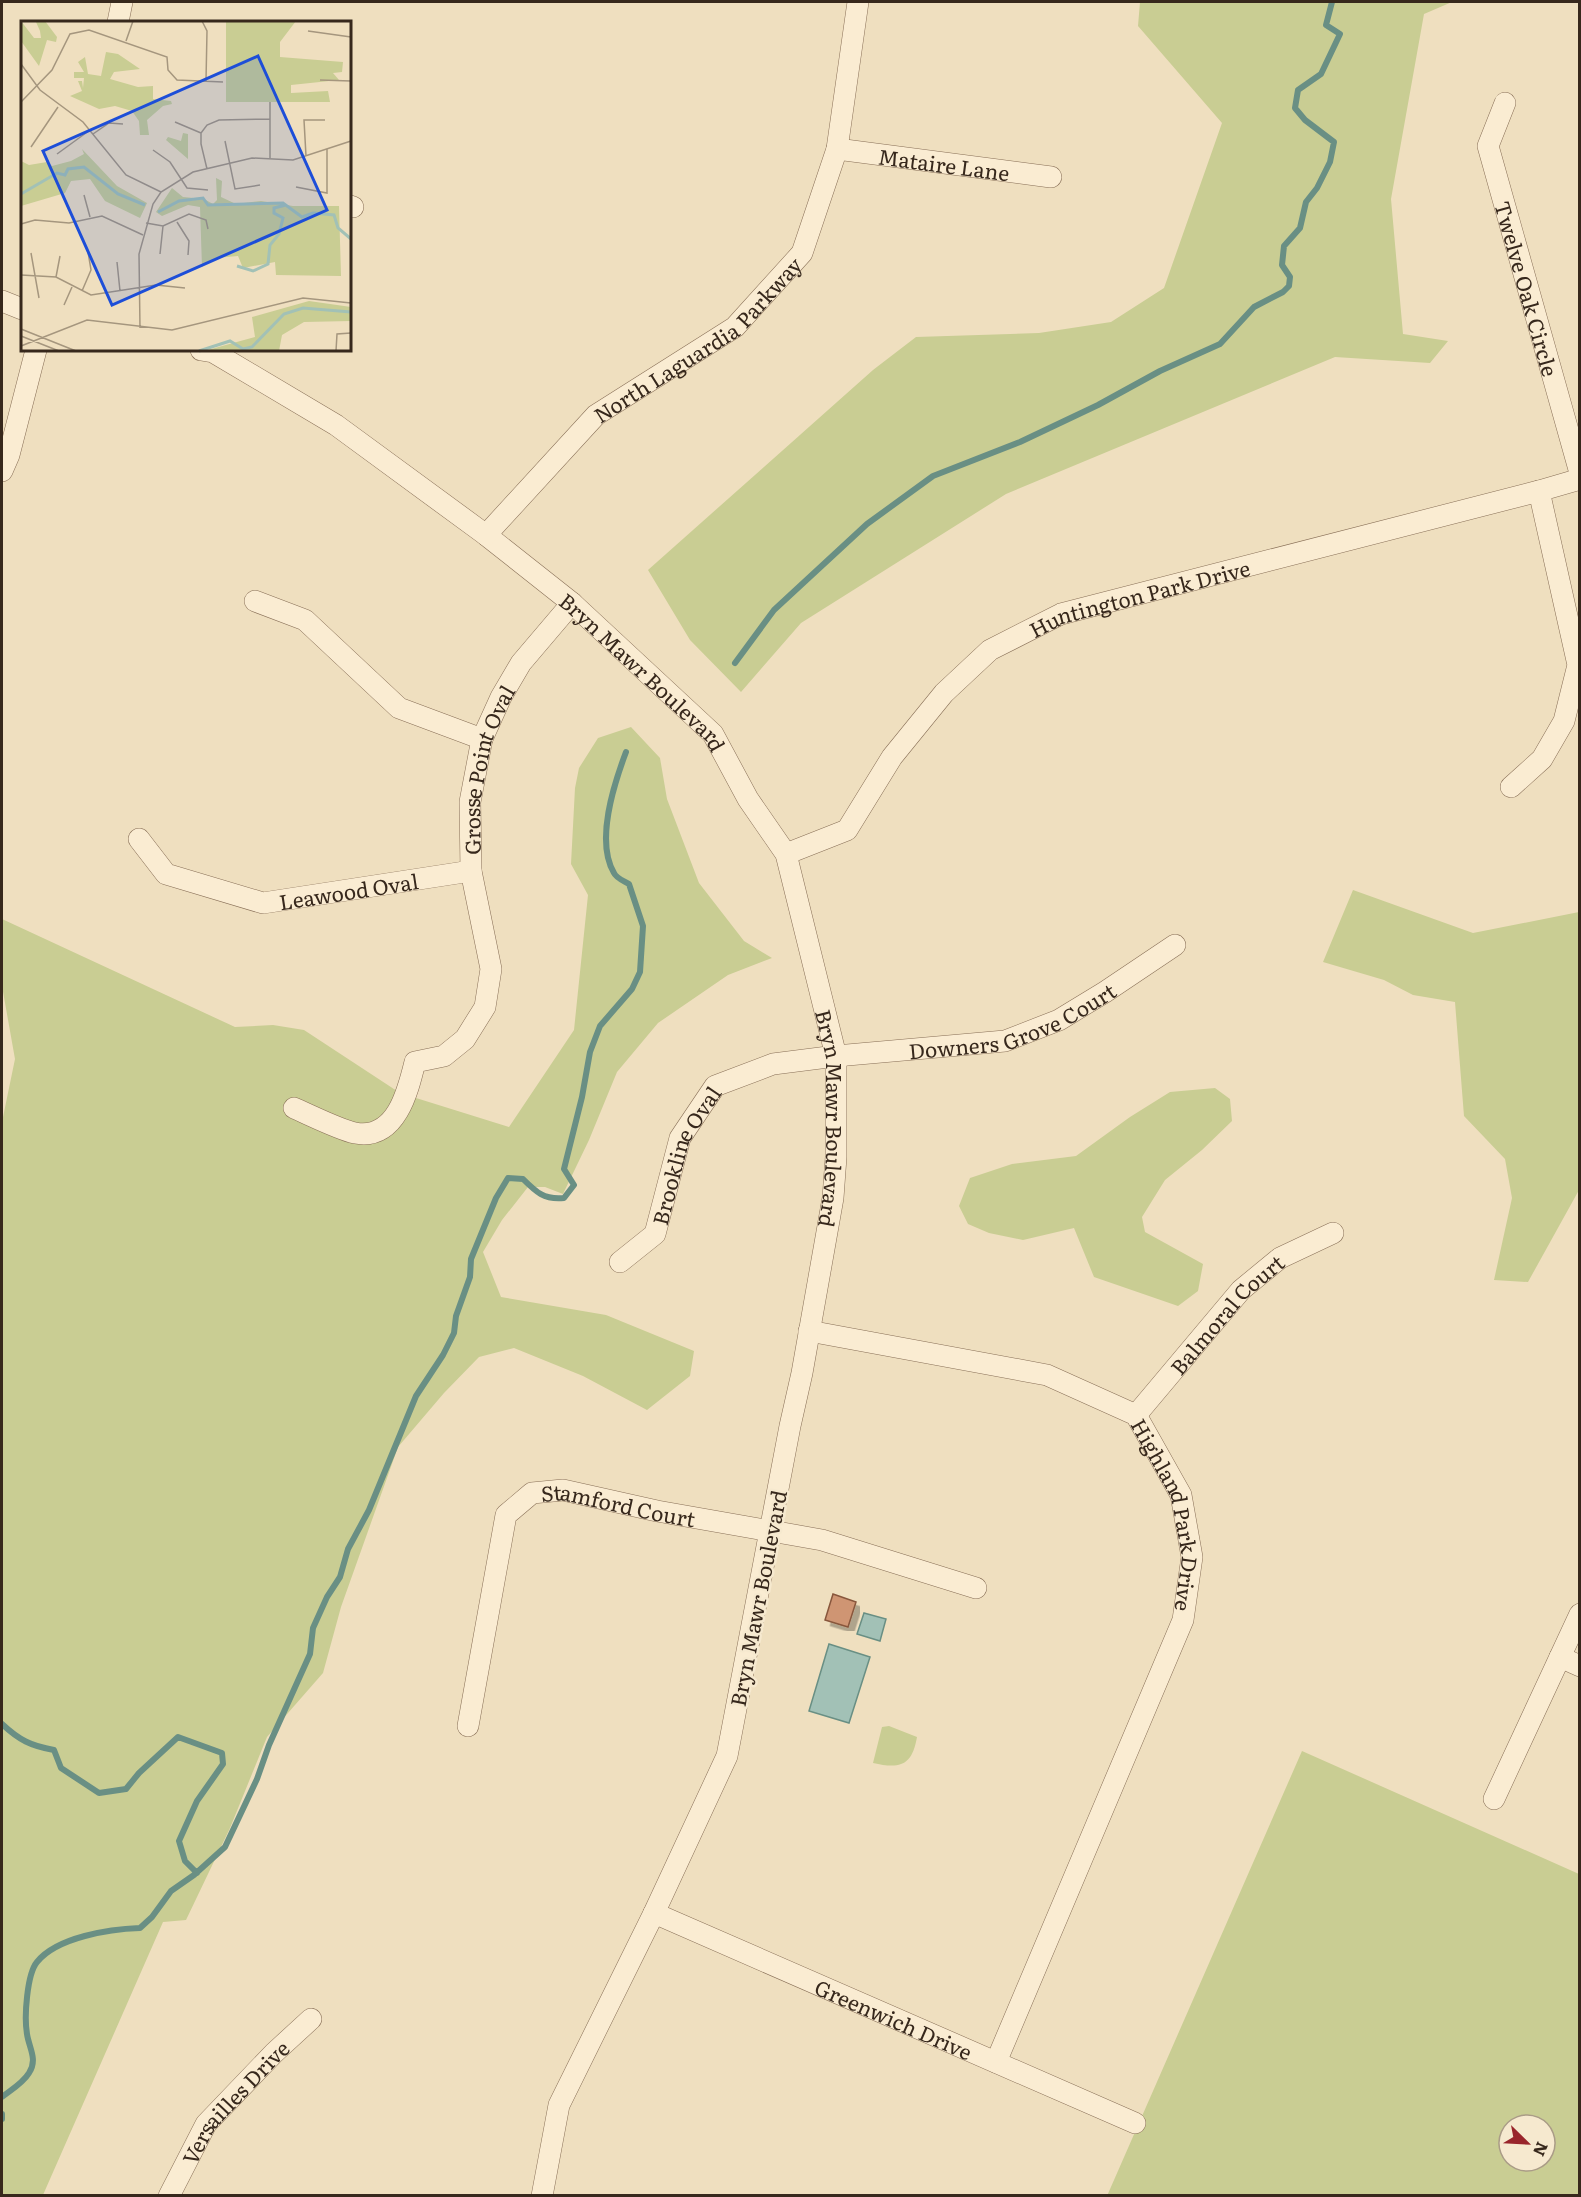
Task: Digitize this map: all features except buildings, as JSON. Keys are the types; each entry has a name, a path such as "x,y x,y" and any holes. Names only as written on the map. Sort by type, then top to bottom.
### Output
{"street":[{"path":"118,21 122,2"},
{"name":"North Laguardia Parkway","path":"486,535 596,416 735,327 802,252 837,149 858,2"},
{"name":"Twelve Oak Circle","path":"1505,103 1488,146 1580,473"},
{"name":"Mataire Lane","path":"837,149 1051,177"},
{"path":"2,301 21,309"},
{"path":"2,471 9,455 36,351"},
{"name":"Bryn Mawr Boulevard","path":"207,351 213,352 336,425 486,535 572,603 713,734 748,799 786,854 836,1056 836,1157 833,1198 802,1373 727,1756 654,1913 558,2105 542,2196"},
{"name":"Huntington Park Drive","path":"786,854 847,830 892,757 944,693 990,650 1061,614 1580,479"},
{"path":"1511,787 1542,759 1564,721 1578,665 1539,491"},
{"path":"255,601 305,620 399,708 482,739"},
{"name":"Grosse Point Oval","path":"294,1108 356,1133 375,1131 396,1117 408,1090 415,1062 444,1056 465,1039 485,1007 491,969 471,871 470,802 482,739 501,697 521,663 572,603"},
{"name":"Leawood Oval","path":"139,839 166,874 263,903 471,871"},
{"name":"Downers Grove Court","path":"836,1056 1005,1041 1059,1020 1174,945"},
{"name":"Brookline Oval","path":"620,1262 654,1234 680,1138 715,1086 773,1064 836,1056"},
{"name":"Balmoral Court","path":"1136,1415 1241,1290 1280,1258 1333,1233"},
{"name":"Highland Park Drive","path":"809,1331 1047,1375 1136,1415 1181,1495 1192,1557 1183,1620 996,2062"},
{"name":"Stamford Court","path":"468,1726 506,1515 532,1493 563,1490 657,1511 822,1540 976,1588"},
{"path":"1494,1799 1580,1614"},
{"path":"1560,1657 1580,1666"},
{"name":"Greenwich Drive","path":"654,1913 1135,2123"},
{"name":"Versailles Drive","path":"169,2196 207,2124 274,2053 311,2019"}],"green space":[{"path":"1140,2 1452,2 1424,14 1391,199 1403,334 1448,341 1430,363 1335,357 1006,494 801,623 741,692 690,640 648,570 873,370 916,337 1039,333 1111,322 1164,288 1222,123 1138,26"},
{"path":"631,727 660,758 667,799 699,883 744,941 772,958 728,975 658,1023 617,1072 589,1140 563,1194 545,1187 528,1187 502,1220 483,1252 501,1297 606,1315 694,1351 690,1376 647,1410 583,1376 514,1348 479,1357 444,1393 398,1447 341,1607 323,1673 267,1737 230,1828 186,1920 163,1922 43,2195 2,2196 2,1122 15,1059 2,986 2,919 235,1027 273,1025 304,1030 400,1093 509,1127 574,1030 588,895 571,864 575,788 579,768 598,738"},
{"path":"1353,890 1473,933 1579,912 1579,1190 1528,1282 1494,1280 1512,1198 1505,1159 1464,1116 1455,1002 1413,995 1384,980 1323,962"},
{"path":"1215,1088 1230,1099 1232,1121 1202,1150 1165,1180 1142,1217 1145,1232 1203,1264 1198,1291 1178,1306 1094,1277 1074,1228 1023,1240 989,1233 968,1224 959,1206 970,1178 1012,1164 1076,1156 1130,1117 1170,1092"},
{"path":"889,1726 917,1737 912,1754 908,1760 897,1765 873,1763 882,1727"},
{"path":"1302,1751 1579,1874 1579,2195 1107,2196"}],"water":[{"path":"864,1613 886,1619 880,1641 857,1634"},
{"path":"829,1644 870,1657 849,1723 809,1711"}],"waterway":[{"path":"735,663 774,610 867,524 933,476 1020,442 1098,405 1160,371 1220,344 1254,307 1283,292 1289,286 1290,277 1282,265 1284,246 1300,228 1306,202 1317,188 1330,162 1334,142 1305,120 1295,108 1298,90 1321,74 1340,34 1326,25 1332,2"},
{"path":"2,2097 24,2080 32,2068 33,2058 26,2027 26,2007 31,1976 37,1962 57,1946 85,1936 140,1928 152,1917 171,1891 194,1875 225,1847 257,1779 269,1745 310,1654 313,1628 327,1597 340,1577 348,1549 369,1510 416,1396 443,1355 454,1333 456,1316 470,1277 471,1259 496,1198 508,1178 523,1179 536,1191 551,1198 564,1198 574,1185 564,1169 582,1097 590,1052 600,1026 632,989 640,972 643,926 629,884 615,875 606,845 608,812 626,752"},
{"path":"2,1724 26,1742 54,1750 61,1768 99,1793 126,1789 139,1773 178,1737 222,1753 223,1764 197,1801 179,1841 185,1861 197,1873"},
{"path":"2,2114 2,2119"}]}
